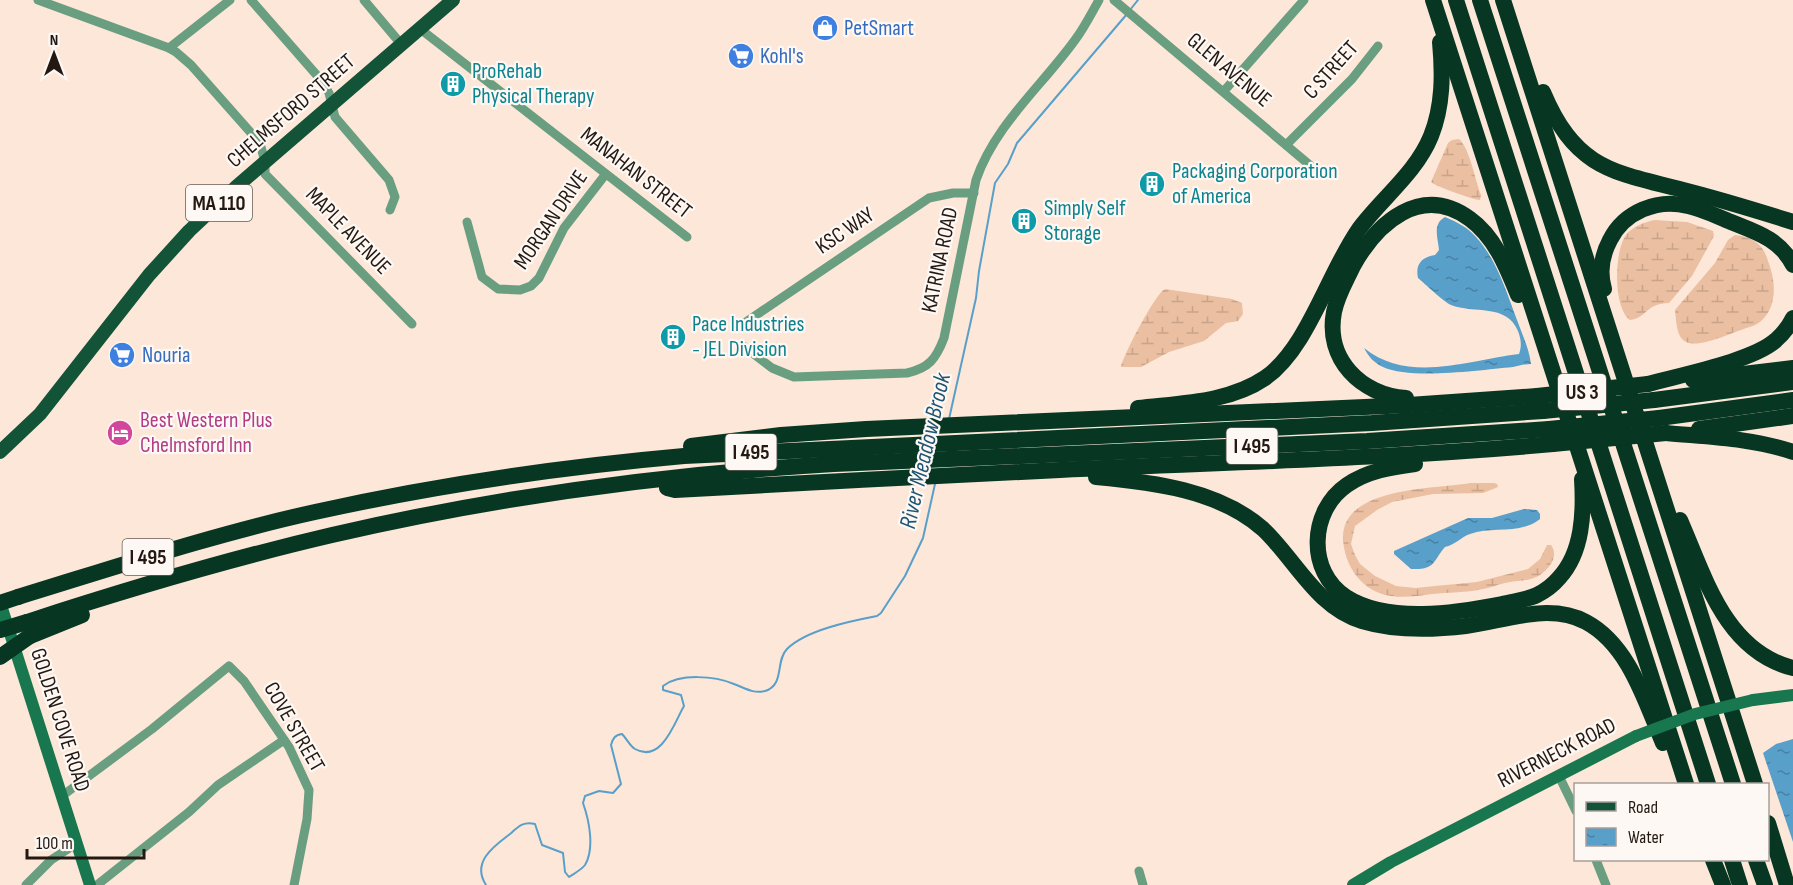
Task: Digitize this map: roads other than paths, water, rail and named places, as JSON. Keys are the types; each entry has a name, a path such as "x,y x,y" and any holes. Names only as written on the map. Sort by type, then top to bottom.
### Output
{"highway":[{"path":"1433,0 1686,783"},
{"path":"1011,423 1219,397 1254,385 1282,363 1297,343 1337,265 1357,232 1412,168 1432,133 1440,104 1442,68 1433,0"},
{"name":"US 3","path":"1456,0 1708,783"},
{"name":"US 3","path":"1480,0 1732,783"},
{"path":"1504,0 1550,108 1561,127 1579,148 1600,165 1617,173 1793,222"},
{"path":"1504,0 1755,783"},
{"path":"1720,200 1793,232"},
{"path":"1607,319 1606,296 1602,281 1604,253 1611,237 1621,225 1632,215 1647,208 1662,204 1678,204 1713,215 1766,236 1782,250 1793,265"},
{"path":"1557,384 1504,263 1486,234 1470,219 1447,208 1422,206 1401,212 1388,221 1372,238 1339,296 1334,312 1333,329 1340,358 1348,371 1360,382 1384,394 1417,398 1540,403 1793,382"},
{"path":"1651,392 1762,350 1777,340 1793,318"},
{"path":"1651,392 1793,359"},
{"path":"1699,379 1793,368"},
{"path":"572,468 634,455 743,439 809,433 1487,400"},
{"path":"1662,425 1793,400"},
{"name":"I 495","path":"0,602 161,553 316,512 460,484 572,468 684,456 1383,422 1540,403"},
{"path":"636,483 675,489 923,478 953,468 1060,470 1335,459 1662,425 1793,416"},
{"path":"1662,425 1759,443 1793,452"},
{"path":"1551,436 1398,466 1371,473 1353,481 1331,500 1320,522 1317,546 1323,571 1344,596 1358,604 1387,611 1428,613 1455,611 1502,604 1539,594 1563,574 1572,558 1578,539 1583,507 1579,451"},
{"name":"I 495","path":"0,630 28,629 171,576 332,535 442,512 636,483 806,466 927,461 953,468 1395,440 1551,436"},
{"path":"1646,445 1725,618 1738,636 1753,650 1775,663 1793,668"},
{"path":"1060,470 1178,490 1226,505 1262,529 1329,603 1343,613 1361,621 1398,627 1440,628 1550,613 1573,616 1588,622 1608,639 1628,665 1680,783"},
{"path":"0,657 28,629"},
{"path":"1769,829 1787,885"},
{"path":"1732,861 1740,885"},
{"path":"1756,861 1765,885"}],"main road":[{"name":"CHELMSFORD STREET","path":"0,452 40,414 168,252 236,187 453,0"},
{"path":"0,442 18,436"},
{"name":"GOLDEN COVE ROAD","path":"0,602 90,885"},
{"name":"RIVERNECK ROAD","path":"1353,885 1398,859 1636,736 1695,714 1753,700 1793,695"}],"street":[{"name":"MAPLE AVENUE","path":"38,0 169,48 191,65 261,147 265,174 412,324"},
{"path":"169,48 230,0"},
{"path":"251,0 321,80 329,93 335,117 389,180 395,197 390,210"},
{"path":"364,0 401,44"},
{"name":"KATRINA ROAD","path":"742,345 772,368 794,377 907,373 927,366 935,358 944,338 981,166 991,146 1012,117 1074,42 1099,0"},
{"name":"GLEN AVENUE","path":"1114,0 1318,172"},
{"path":"1224,91 1304,0"},
{"name":"MANAHAN STREET","path":"419,28 687,237"},
{"name":"C STREET","path":"1287,144 1352,80 1378,46"},
{"name":"MORGAN DRIVE","path":"468,222 482,277 490,285 508,291 531,286 539,278 564,228 605,175"},
{"name":"KSC WAY","path":"746,322 929,198 953,193 974,193"},
{"name":"COVE STREET","path":"62,796 152,729 229,666 244,681 284,740 309,790 307,819 294,885"},
{"path":"98,885 189,813 218,785 284,740"},
{"path":"1559,776 1574,809"},
{"path":"26,885 51,860 77,843"},
{"path":"1596,861 1606,885"},
{"path":"1139,871 1143,885"}],"water":[{"path":"1445,217 1469,230 1490,256 1505,287 1531,364 1465,372 1410,373 1383,367 1374,362 1364,348 1381,359 1400,365 1419,367 1440,367 1519,354 1521,345 1518,331 1506,316 1451,305 1418,278 1421,262 1426,257 1435,255 1439,250 1437,227"},
{"path":"1524,509 1537,510 1540,519 1515,529 1467,535 1445,547 1433,564 1425,568 1411,569 1394,554 1394,551 1468,518 1492,518"},
{"path":"1793,739 1793,842 1763,753 1776,744"}],"waterway":[{"name":"River Meadow Brook","path":"1130,10 1138,0"},
{"name":"River Meadow Brook","path":"949,419 976,298 995,183 1008,164 1017,143 1127,14"},
{"name":"River Meadow Brook","path":"486,885 481,869 486,855 521,825 527,823 535,824 542,845 563,853 565,872 569,877 585,865 590,851 589,826 583,803 585,796 599,791 613,793 621,784 611,745 616,736 622,734 633,748 644,752 653,751 666,739 684,706 681,695 663,690 663,686 679,679 698,677 726,681 753,691 765,691 775,684 783,654 795,642 829,627 877,616 881,613 905,576 923,538 935,484"}],"place":[{"name":"PetSmart","path":"825,28"},
{"name":"Kohl's","path":"741,56"},
{"name":"ProRehab Physical Therapy","path":"453,84"},
{"name":"Packaging Corporation of America","path":"1152,184"},
{"name":"Simply Self Storage","path":"1024,221"},
{"name":"Pace Industries - JEL Division","path":"673,337"},
{"name":"Nouria","path":"122,355"},
{"name":"Best Western Plus Chelmsford Inn","path":"120,433"}]}
